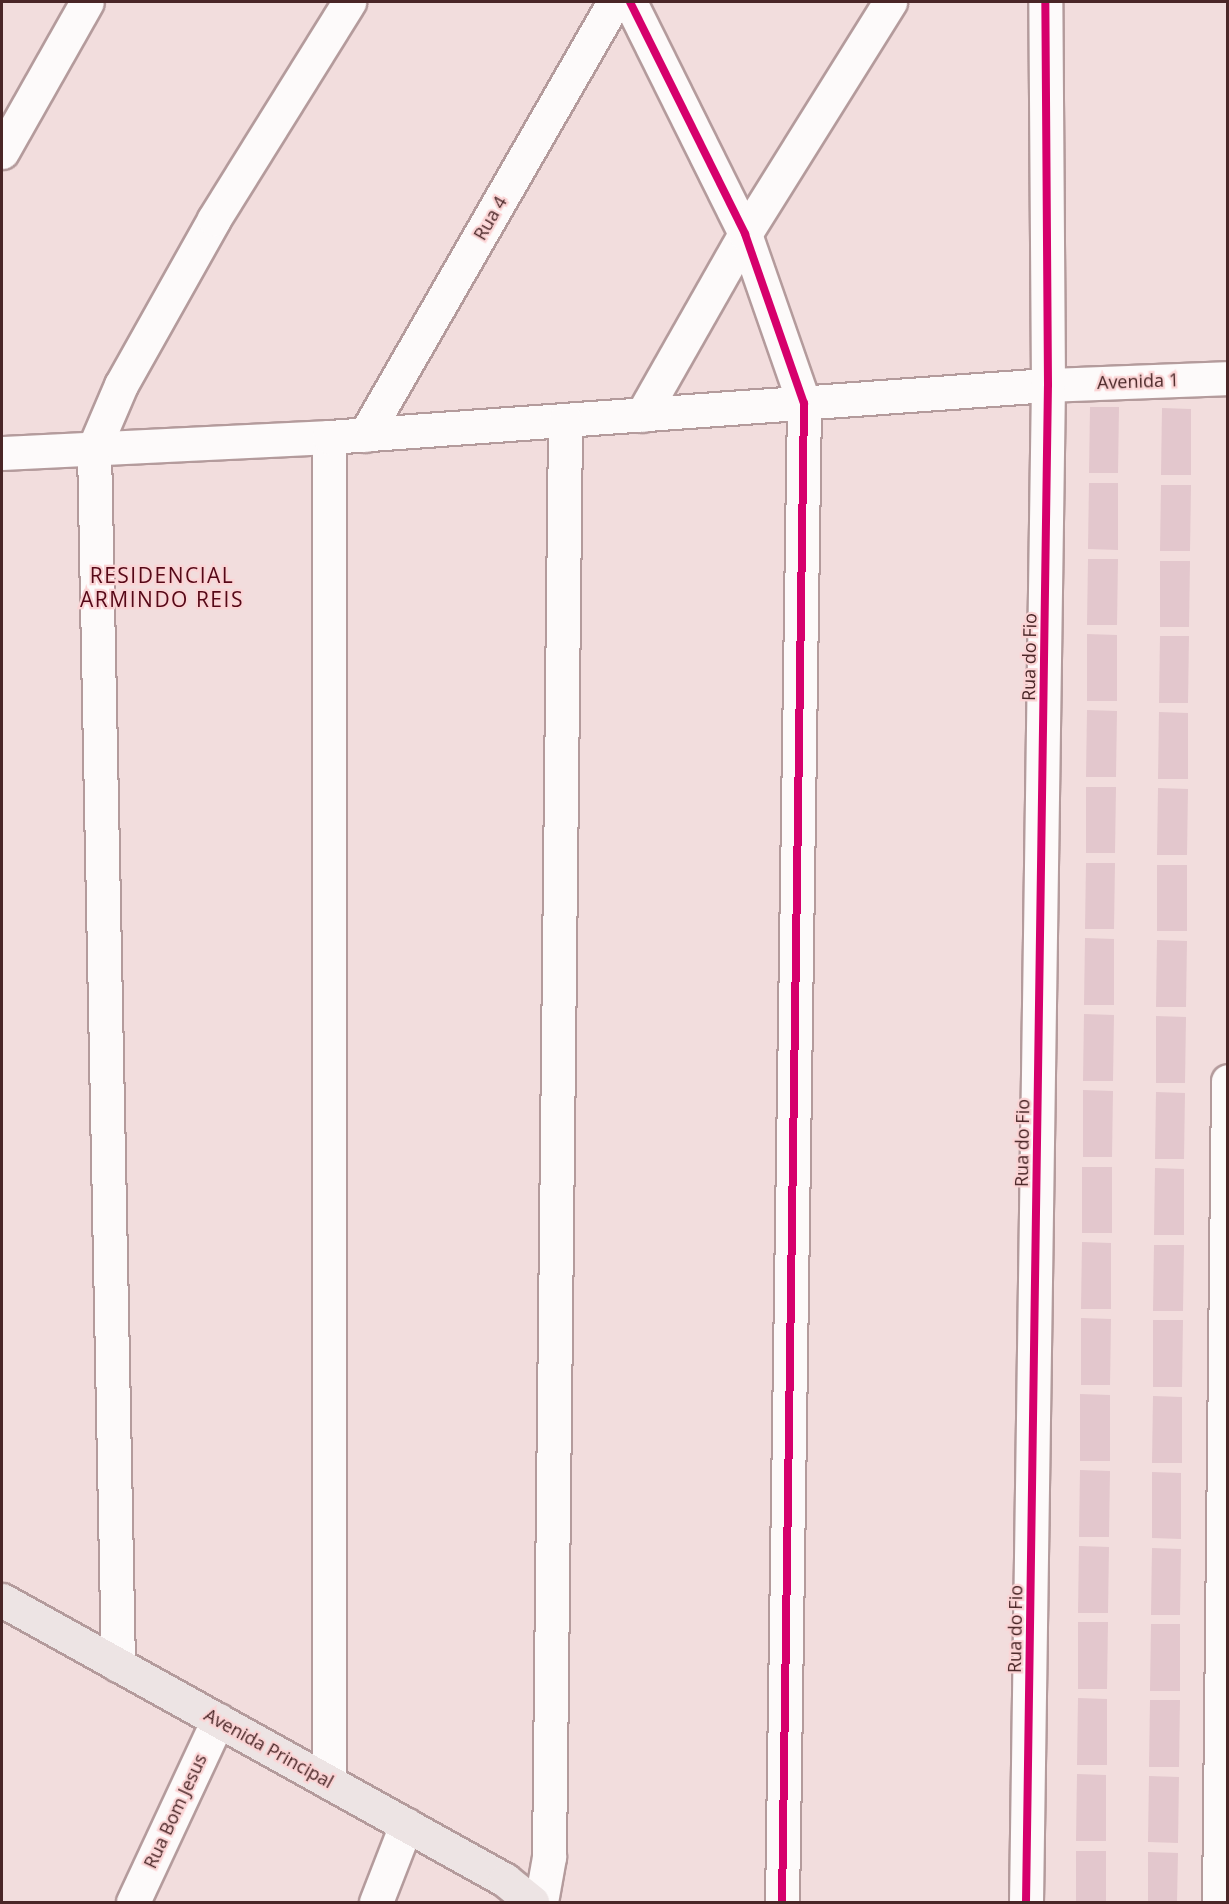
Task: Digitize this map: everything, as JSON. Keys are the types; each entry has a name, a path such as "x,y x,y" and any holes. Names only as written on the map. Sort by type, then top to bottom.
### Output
{"main road":[{"name":"Avenida Principal","path":"2,1601 505,1880 532,1902"}],"street":[{"path":"2,152 87,2"},
{"path":"118,1665 94,448 121,385 214,219 349,2"},
{"name":"Rua 4","path":"366,435 614,2"},
{"path":"630,2 745,234 804,403 782,1902"},
{"path":"642,415 745,234 890,2"},
{"name":"Rua do Fio","path":"1026,1902 1048,385 1045,2"},
{"name":"Avenida 1","path":"2,453 366,435 1048,385 1227,378"},
{"path":"541,1902 549,1857 565,420"},
{"path":"329,437 329,1782"},
{"path":"1219,1902 1227,1081"},
{"name":"Rua Bom Jesus","path":"133,1902 218,1720"},
{"path":"376,1902 406,1825"}],"building":[{"path":"1090,407 1119,407 1118,473 1089,473"},
{"path":"1162,408 1191,409 1191,475 1161,475"},
{"path":"1089,483 1118,483 1118,550 1088,549"},
{"path":"1161,485 1191,485 1190,551 1160,551"},
{"path":"1088,559 1118,559 1117,625 1087,625"},
{"path":"1160,561 1190,561 1189,627 1160,627"},
{"path":"1087,634 1117,635 1117,701 1087,701"},
{"path":"1160,636 1189,636 1188,703 1159,703"},
{"path":"1087,710 1117,711 1116,777 1086,777"},
{"path":"1159,712 1188,713 1188,779 1158,779"},
{"path":"1086,787 1116,787 1115,853 1086,853"},
{"path":"1158,788 1188,789 1187,855 1157,855"},
{"path":"1086,863 1115,863 1114,929 1085,929"},
{"path":"1157,865 1187,865 1187,931 1157,931"},
{"path":"1085,938 1114,939 1114,1005 1084,1005"},
{"path":"1157,940 1187,941 1186,1007 1156,1007"},
{"path":"1084,1014 1114,1015 1113,1081 1083,1081"},
{"path":"1156,1016 1186,1017 1185,1083 1156,1083"},
{"path":"1083,1090 1113,1091 1112,1157 1083,1157"},
{"path":"1156,1092 1185,1093 1184,1159 1155,1159"},
{"path":"1082,1167 1112,1167 1112,1233 1082,1233"},
{"path":"1155,1168 1184,1169 1184,1235 1154,1235"},
{"path":"1082,1242 1111,1243 1111,1309 1081,1309"},
{"path":"1154,1245 1184,1245 1183,1311 1153,1311"},
{"path":"1081,1318 1111,1319 1110,1385 1081,1385"},
{"path":"1153,1320 1183,1320 1182,1387 1153,1387"},
{"path":"1080,1394 1110,1395 1110,1461 1080,1461"},
{"path":"1153,1396 1182,1397 1182,1463 1152,1463"},
{"path":"1080,1470 1110,1471 1109,1537 1079,1537"},
{"path":"1152,1472 1181,1473 1181,1539 1152,1538"},
{"path":"1079,1546 1109,1547 1108,1613 1078,1613"},
{"path":"1152,1548 1181,1549 1180,1615 1151,1615"},
{"path":"1078,1622 1108,1622 1107,1689 1078,1689"},
{"path":"1151,1624 1180,1624 1180,1691 1150,1691"},
{"path":"1078,1698 1107,1699 1107,1765 1077,1765"},
{"path":"1150,1700 1180,1700 1179,1767 1149,1767"},
{"path":"1077,1774 1106,1775 1106,1841 1076,1841"},
{"path":"1149,1776 1179,1777 1178,1843 1148,1842"},
{"path":"1076,1851 1106,1851 1106,1902 1076,1902"},
{"path":"1148,1852 1178,1853 1177,1902 1148,1902"}],"cycle path":[{"path":"630,2 745,234 804,403 782,1902"},
{"path":"1026,1902 1048,385 1045,2"}],"district":[{"name":"RESIDENCIAL ARMINDO REIS","path":"162,587"}]}
